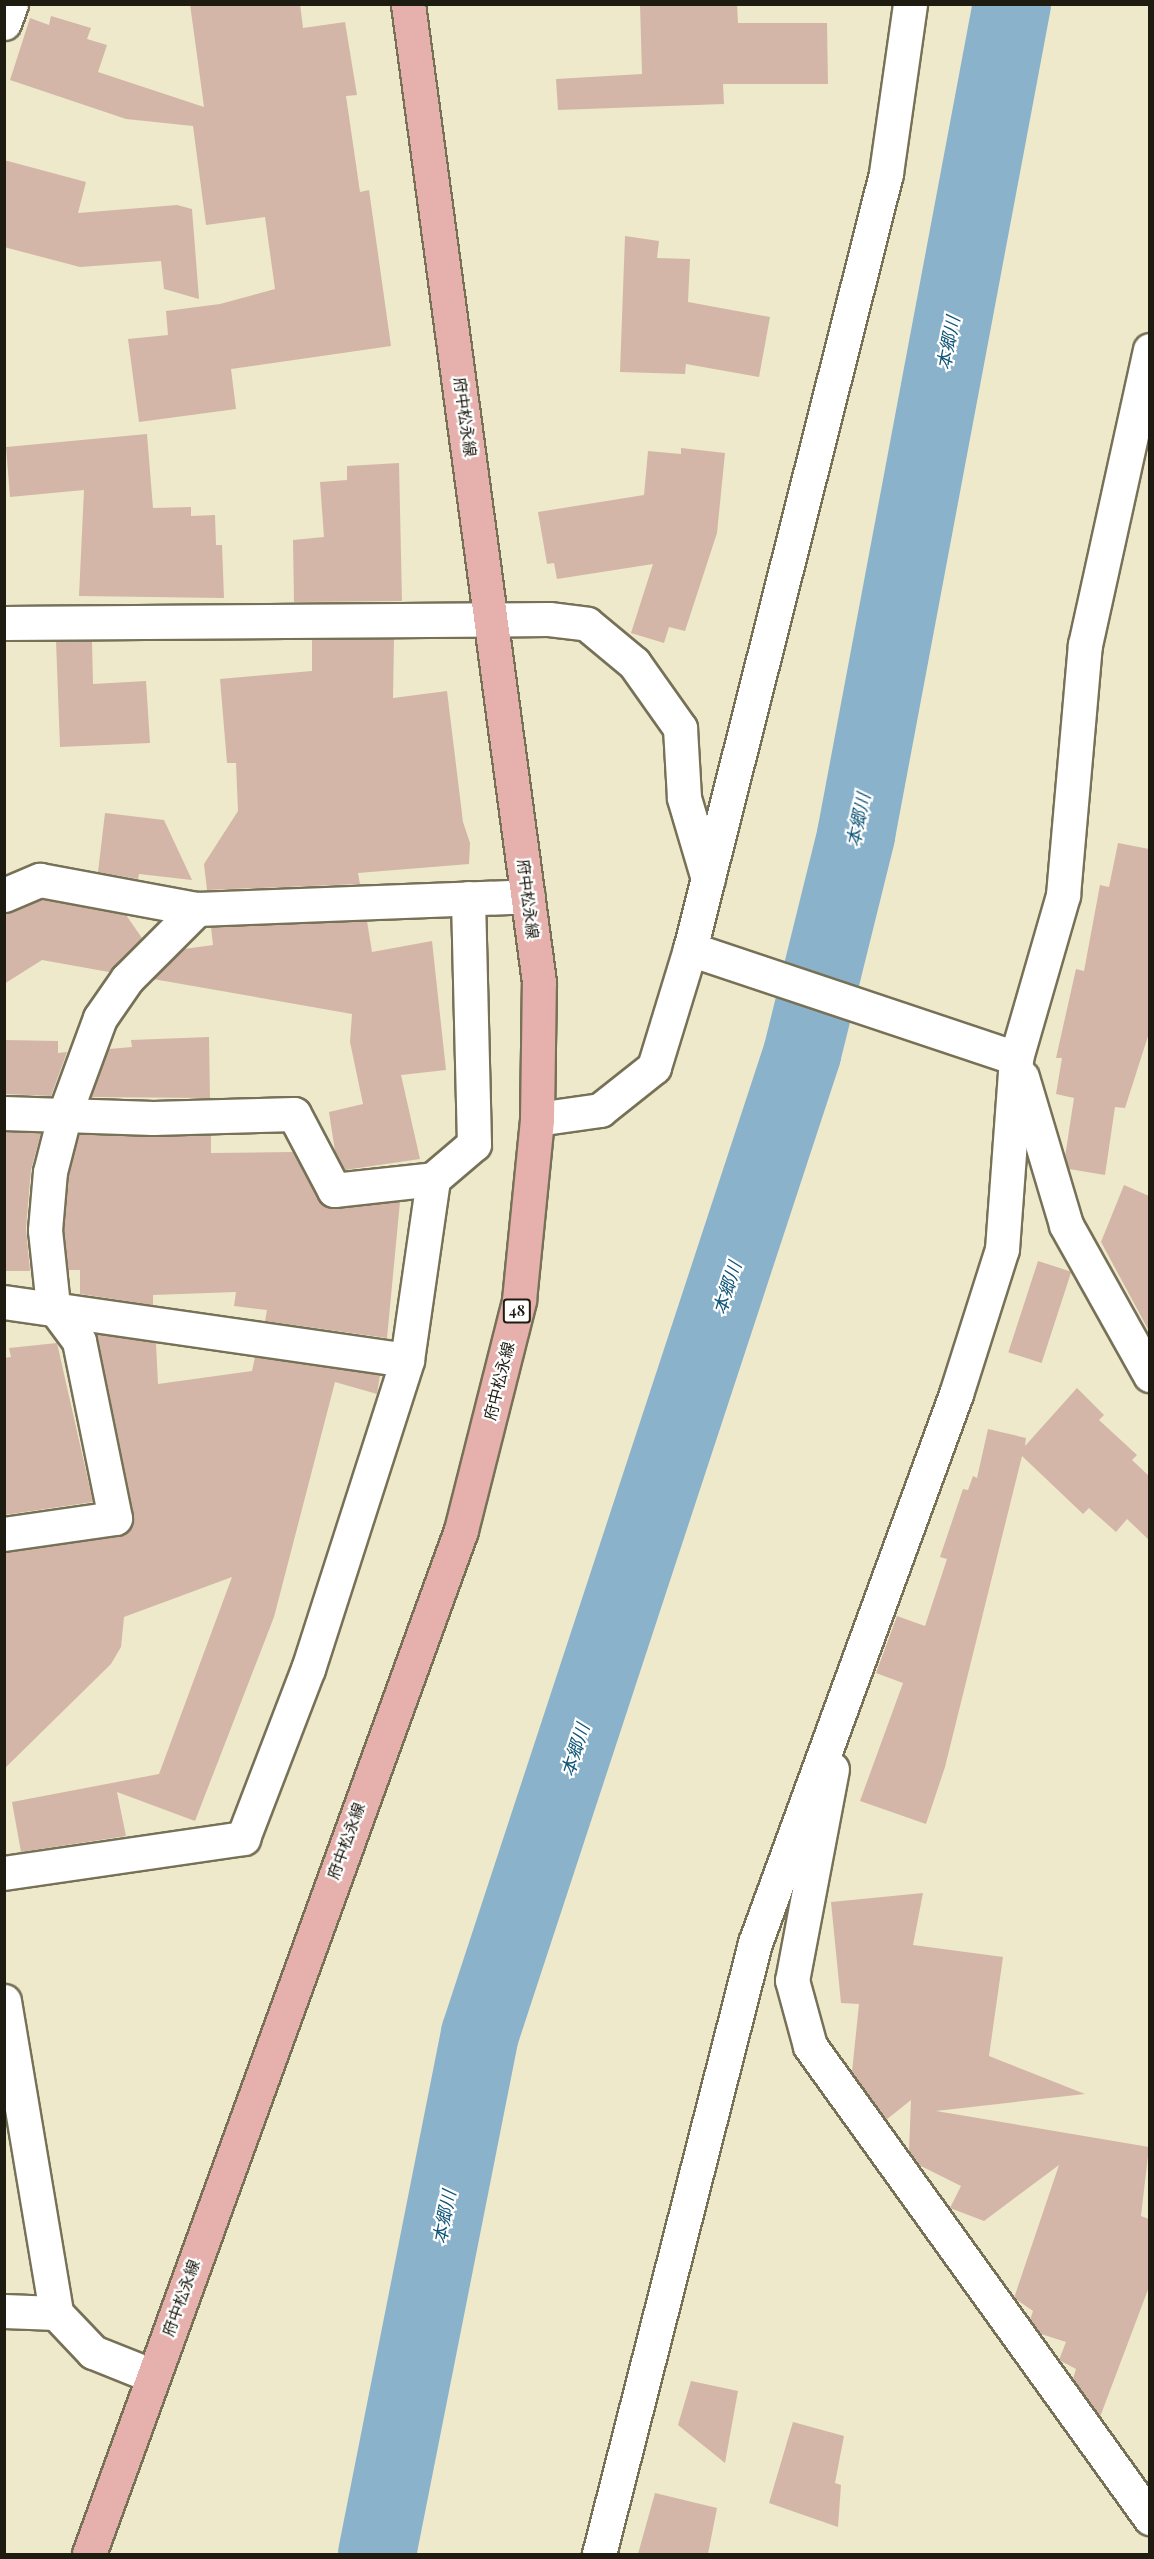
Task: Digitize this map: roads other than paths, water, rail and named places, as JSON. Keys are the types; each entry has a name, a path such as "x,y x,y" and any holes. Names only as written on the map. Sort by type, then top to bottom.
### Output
{"main road":[{"name":"府中松永線","path":"89,2554 460,1530 519,1300 537,1119 539,982 493,620 408,4"}],"street":[{"path":"4,23 11,4"},
{"path":"537,1119 600,1110 654,1067 690,949 886,173 910,4"},
{"path":"1149,350 1085,645 1063,895 1016,1058 1002,1249 956,1394 837,1716 822,1783 792,1980 810,2046 1149,2518"},
{"path":"4,623 549,619 587,624 634,663 680,728 684,798 708,879"},
{"path":"4,895 39,880 197,909 528,896"},
{"path":"4,1113 65,1113 153,1118 294,1114 334,1190 433,1179 474,1144 468,898"},
{"path":"4,1534 115,1518 79,1341 53,1306 45,1230 50,1172 65,1113 100,1018 127,979 197,909"},
{"path":"690,949 1016,1058"},
{"path":"1016,1058 1066,1225 1149,1375"},
{"path":"4,1873 243,1838 308,1669 407,1360 433,1179"},
{"path":"4,1302 53,1306 407,1360"},
{"path":"599,2554 755,1942 822,1783"},
{"path":"4,2001 56,2313 93,2352 153,2376"},
{"path":"4,2311 56,2313"}],"waterway":[{"name":"本郷川","path":"377,2554 480,2034 802,1054 856,835 1012,4"}]}
